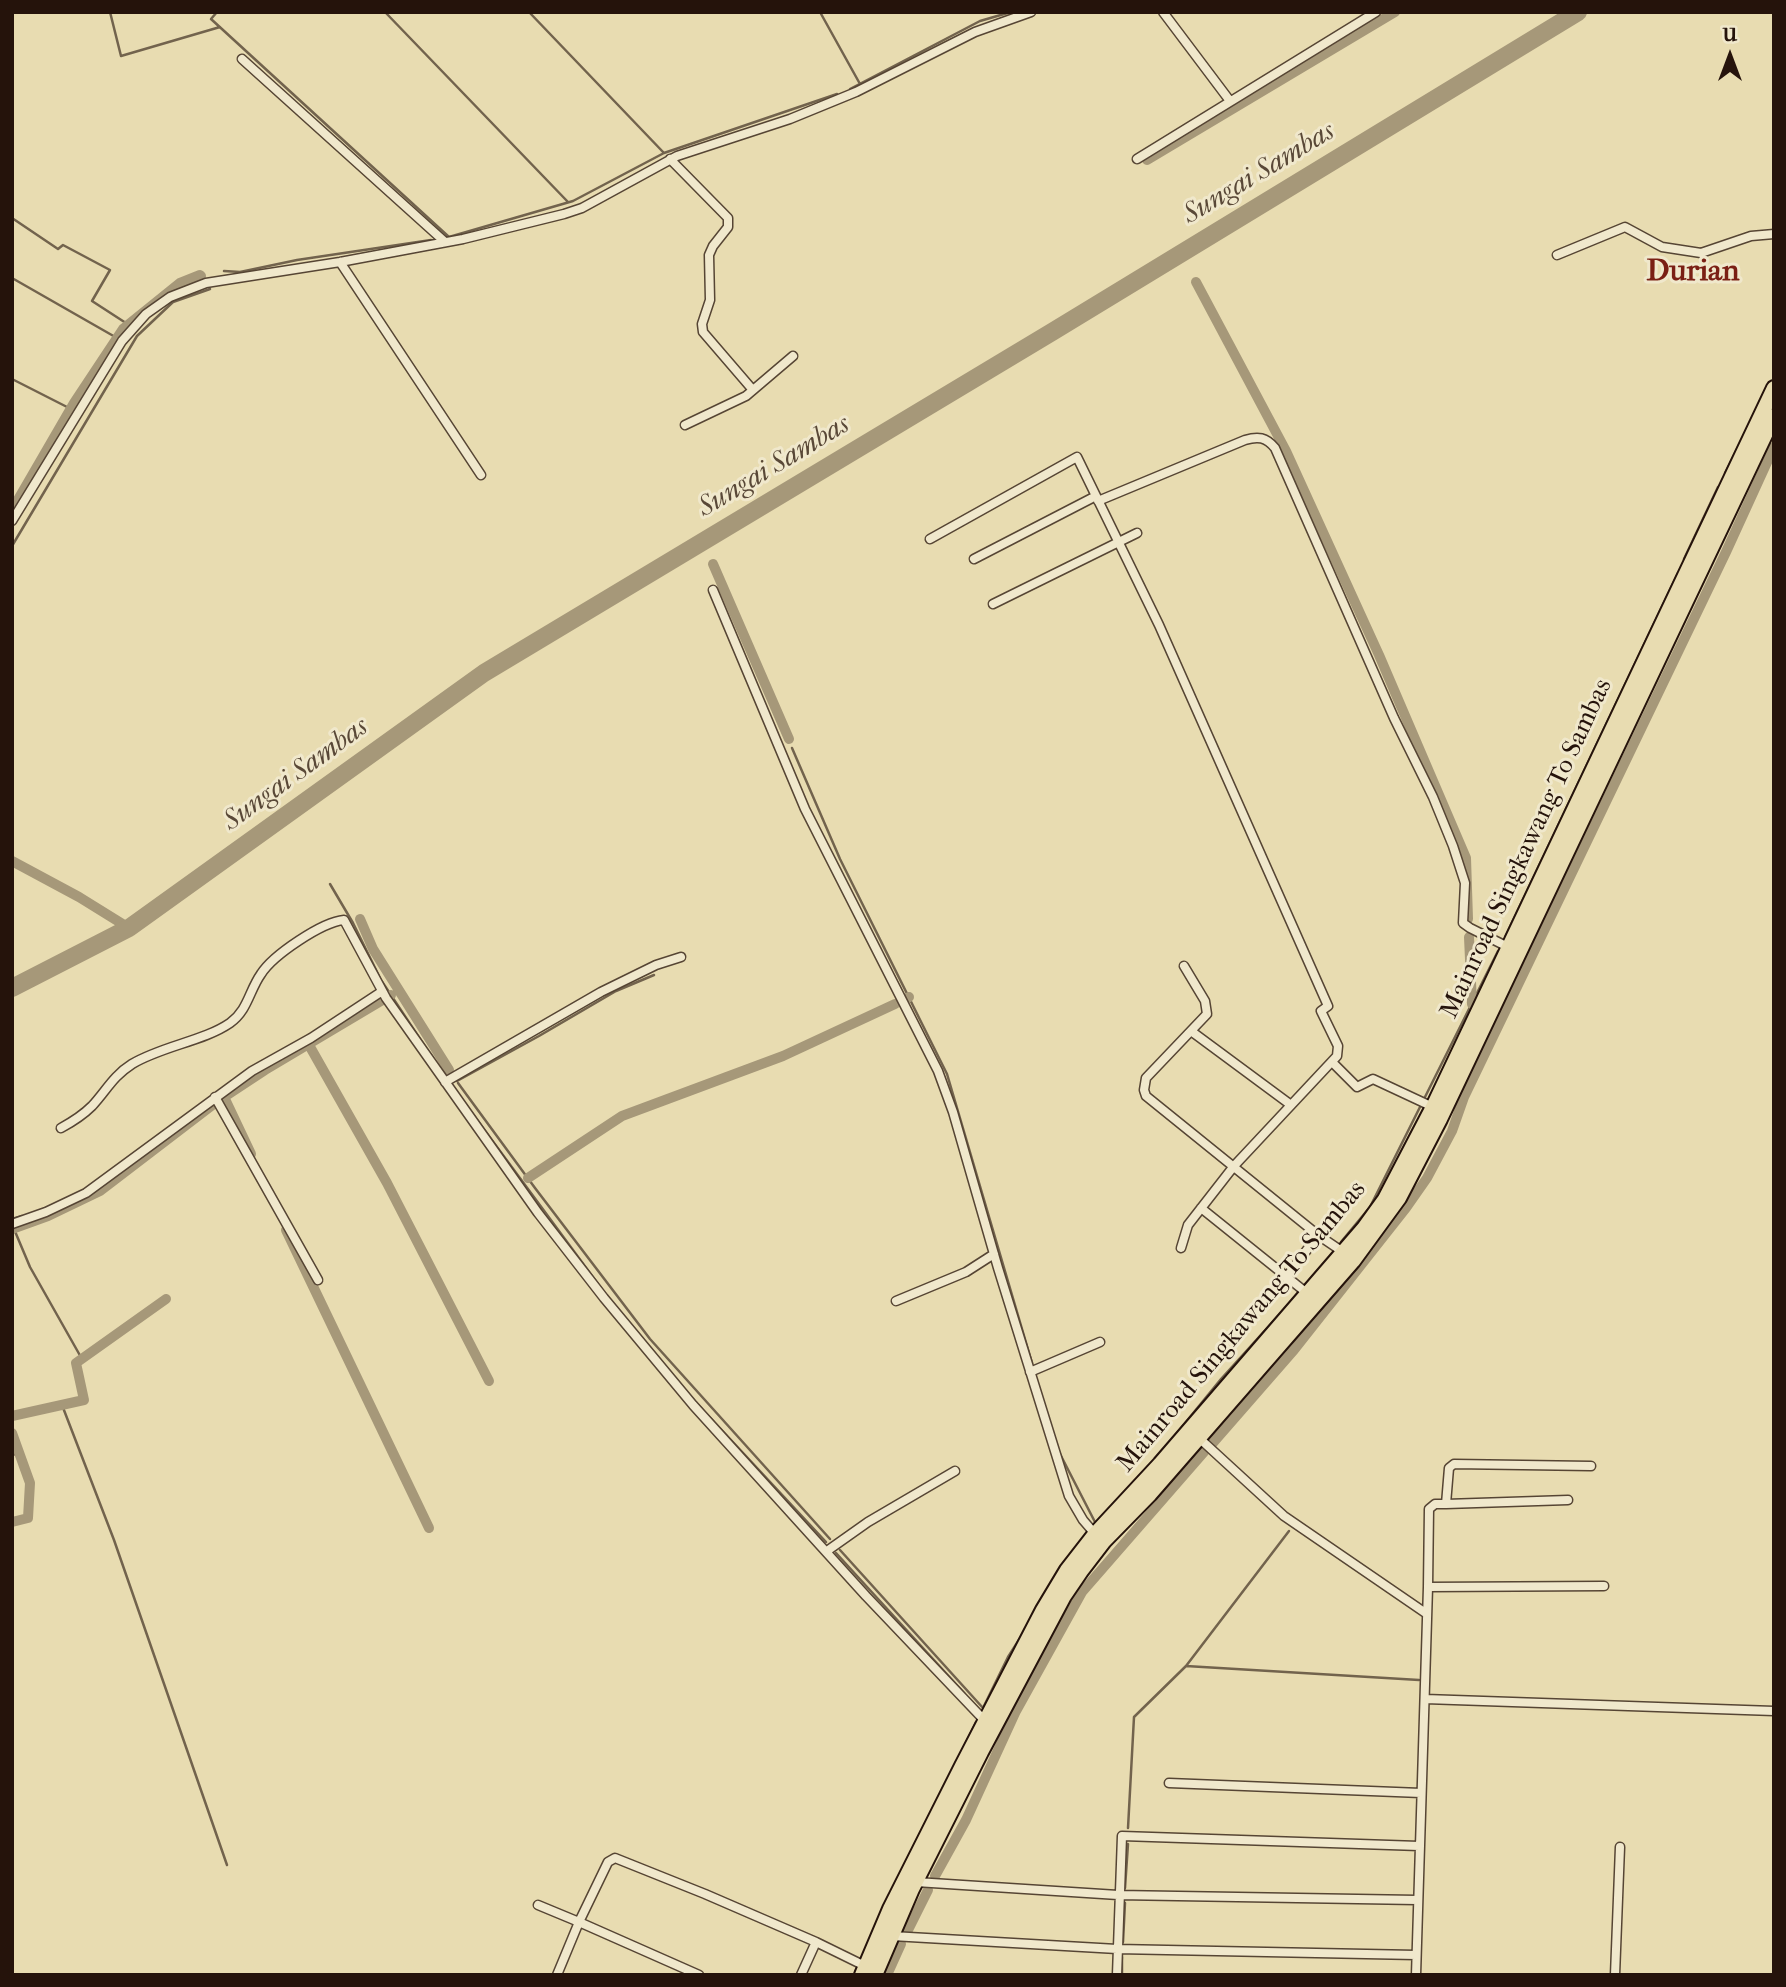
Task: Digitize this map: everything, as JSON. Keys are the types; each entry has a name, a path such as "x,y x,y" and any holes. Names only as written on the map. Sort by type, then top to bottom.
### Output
{"highway":[{"name":"Mainroad Singkawang To Sambas","path":"867,1972 892,1936 1059,1583 1095,1534 1353,1261 1390,1212 1420,1161 1493,992 1748,457 1774,388"},
{"name":"Mainroad Singkawang To Sambas","path":"867,1972 890,1909 985,1721 1064,1596 1104,1541 1199,1438 1229,1394 1385,1199 1493,992 1508,947 1748,457 1774,416"}],"street":[{"path":"12,521 122,341 146,313 170,297 206,283 445,242 564,214 591,203 693,149 790,119 895,73 975,32 1031,12"},
{"path":"1163,12 1230,101"},
{"path":"1137,159 1374,13"},
{"path":"242,59 445,242"},
{"path":"670,159 728,218 728,227 709,255 710,300 702,328 752,389"},
{"path":"1557,256 1625,227 1662,247 1701,253 1751,236 1774,234"},
{"path":"340,262 481,475"},
{"path":"685,425 746,396 793,356"},
{"path":"974,559 1097,498 1245,440 1261,438 1269,441 1275,448 1394,718 1438,809 1465,883 1463,923 1508,947"},
{"path":"930,539 1077,457 1159,625 1328,1006 1321,1011 1338,1045 1337,1056 1234,1166 1188,1225 1181,1248"},
{"path":"993,604 1137,533"},
{"path":"713,590 805,809 938,1071 953,1112 1069,1496 1095,1534"},
{"path":"61,1128 75,1121 91,1107 108,1083 126,1068 151,1054 231,1022 246,1007 262,971 306,937 337,921 347,922 381,992 538,1213 604,1298 693,1405 866,1596 985,1721"},
{"path":"445,1082 601,992 656,965 681,957"},
{"path":"1184,966 1208,1011 1146,1078 1144,1090 1154,1103 1318,1235 1343,1252"},
{"path":"12,1224 86,1193 252,1071 311,1038 381,992"},
{"path":"1191,1031 1291,1105"},
{"path":"1332,1062 1357,1087 1373,1079 1432,1107"},
{"path":"215,1097 318,1280"},
{"path":"1201,1208 1308,1294"},
{"path":"1286,1278 1318,1235"},
{"path":"896,1301 966,1272 994,1254"},
{"path":"1030,1372 1100,1342"},
{"path":"1199,1438 1284,1516 1427,1614"},
{"path":"1446,1504 1449,1468 1454,1464 1591,1466"},
{"path":"827,1551 868,1521 955,1471"},
{"path":"1416,1975 1429,1509 1435,1504 1568,1500"},
{"path":"1428,1587 1604,1586"},
{"path":"1425,1699 1774,1711"},
{"path":"1169,1783 1421,1793"},
{"path":"1117,1975 1122,1836 1419,1846"},
{"path":"1615,1975 1620,1847"},
{"path":"557,1975 608,1862 615,1858 816,1942 867,1972"},
{"path":"916,1882 1118,1895 1417,1900"},
{"path":"538,1905 699,1975"},
{"path":"892,1936 1117,1949 1416,1955"},
{"path":"802,1975 816,1942"}],"waterway":[{"path":"110,12 121,56 220,27"},
{"path":"217,12 211,19 449,237 573,201 664,153 837,94"},
{"path":"385,12 568,202"},
{"path":"529,12 664,153"},
{"path":"820,12 860,84"},
{"path":"850,89 980,21 1011,12"},
{"path":"1147,160 1395,12"},
{"name":"Sungai Sambas","path":"12,988 129,928 484,673 1578,12"},
{"path":"12,218 58,249 63,245 110,270 92,301 129,325"},
{"path":"224,271 240,272 297,260 431,240"},
{"path":"12,510 74,403 123,329 180,283 201,276"},
{"path":"12,278 117,338"},
{"path":"1196,282 1286,451 1379,655 1466,858 1468,919"},
{"path":"12,546 137,336 173,302 210,289"},
{"path":"12,379 71,409"},
{"path":"1725,473 1747,429"},
{"path":"1212,1444 1294,1350 1427,1178 1452,1131 1464,1097 1774,447"},
{"path":"1684,559 1718,487"},
{"path":"713,564 789,739"},
{"path":"1505,937 1678,573"},
{"path":"792,748 840,859 947,1074 1032,1363"},
{"path":"12,861 129,928"},
{"path":"330,884 381,980 426,1048"},
{"path":"360,919 373,949 449,1070"},
{"path":"1469,937 1472,1004"},
{"path":"1341,1242 1370,1207 1498,951"},
{"path":"457,1081 616,991 654,975"},
{"path":"251,1154 224,1097 391,995"},
{"path":"528,1178 622,1116 783,1056 895,1004"},
{"path":"309,1045 387,1183 489,1381"},
{"path":"458,1083 650,1339 830,1539"},
{"path":"12,1229 48,1216 100,1191 215,1103"},
{"path":"466,1105 601,1288"},
{"path":"12,1219 22,1216"},
{"path":"14,1229 30,1267 82,1359"},
{"path":"286,1230 429,1528"},
{"path":"1311,1278 1332,1254"},
{"path":"1168,1444 1221,1379 1297,1295"},
{"path":"12,1416 84,1400 76,1363 166,1299"},
{"path":"690,1396 826,1542"},
{"path":"62,1405 114,1540 227,1865"},
{"path":"12,1433 30,1483 28,1518 12,1522"},
{"path":"1059,1452 1096,1524"},
{"path":"935,1876 966,1820 1016,1711 1082,1592 1204,1452"},
{"path":"12,1455 19,1453"},
{"path":"1289,1531 1186,1666 1419,1680"},
{"path":"840,1550 983,1708 1008,1657 1024,1632"},
{"path":"836,1553 965,1694"},
{"path":"1128,1828 1134,1717 1186,1666"},
{"path":"956,1763 976,1722"},
{"path":"1125,1888 1128,1844"},
{"path":"908,1930 928,1890"},
{"path":"1123,1942 1125,1903"},
{"path":"887,1975 901,1944"},
{"path":"1122,1957 1122,1975"},
{"path":"854,1975 856,1970"}],"district":[{"name":"Durian","path":"1693,273"}]}
